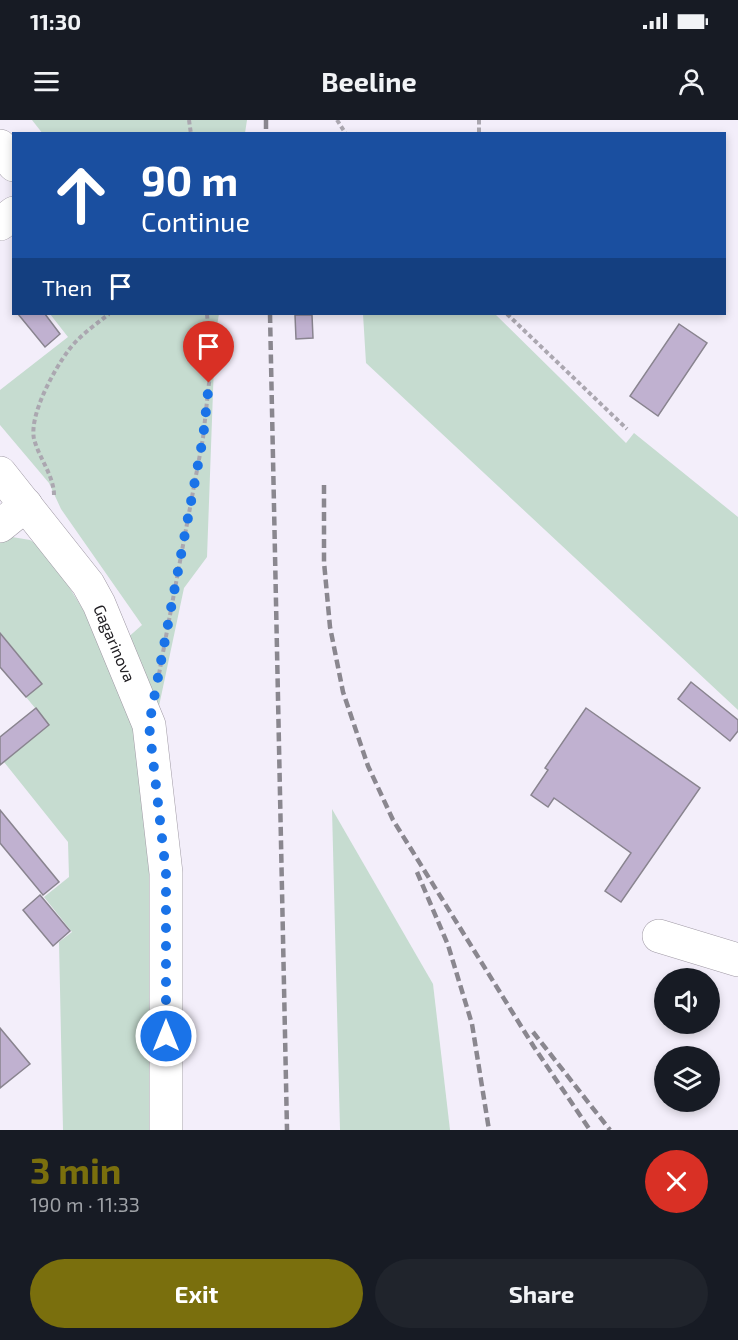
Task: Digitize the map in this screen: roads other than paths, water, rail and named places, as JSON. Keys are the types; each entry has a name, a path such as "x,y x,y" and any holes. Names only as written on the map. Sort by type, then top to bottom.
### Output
{"street":[{"path":"0,146 12,162"},
{"path":"0,224 12,215"},
{"name":"Gagarinova","path":"0,473 88,584 149,725 166,873 166,1130"},
{"path":"0,526 32,513"},
{"path":"659,936 738,960"}],"railway":[{"path":"266,120 266,132"},
{"path":"270,315 287,1130"},
{"path":"324,485 324,562 330,627 343,692 368,766 393,820 534,1047 590,1130"},
{"path":"417,872 448,945 472,1024 489,1130"},
{"path":"533,1032 610,1130"}]}
